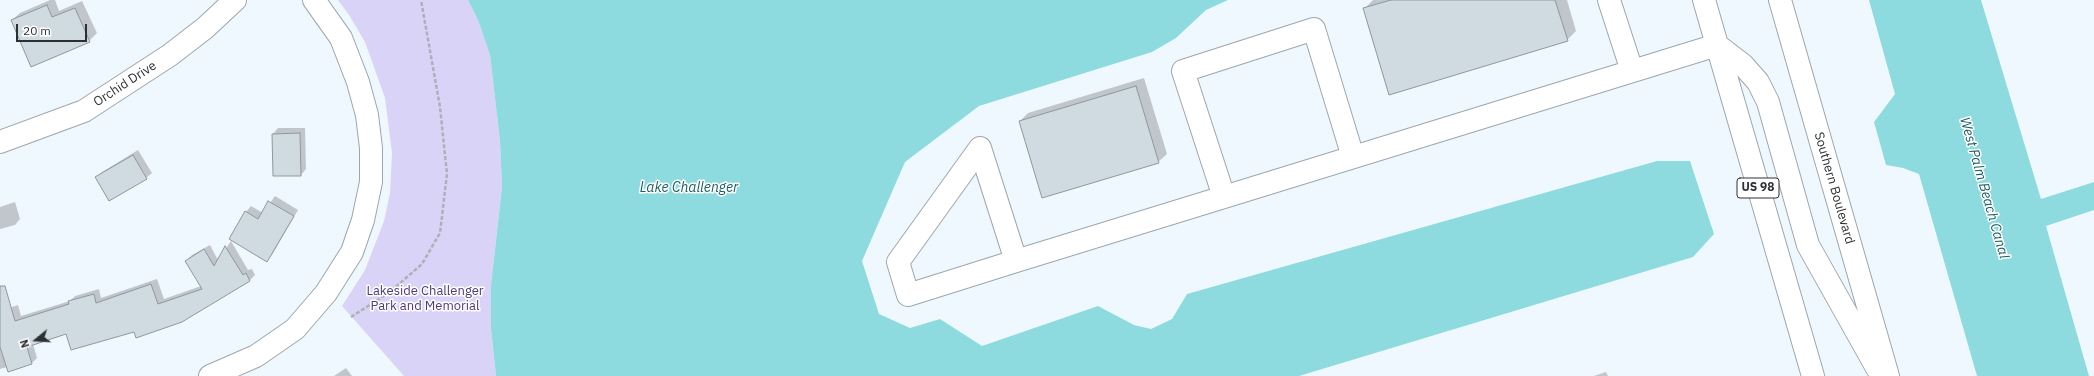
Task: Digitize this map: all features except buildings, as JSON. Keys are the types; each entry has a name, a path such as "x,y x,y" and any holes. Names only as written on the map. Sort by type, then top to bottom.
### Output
{"main road":[{"name":"Orchid Drive","path":"0,142 84,111 170,55 205,28 236,0"},
{"path":"210,376 256,356 295,328 326,294 352,252 363,220 372,182 371,148 367,115 358,82 341,38 314,0"},
{"path":"1610,0 1632,71"},
{"name":"US 98","path":"1704,0 1813,376"},
{"name":"Southern Boulevard","path":"1780,0 1888,376"},
{"path":"1224,197 1183,70 1314,29 1353,157"},
{"path":"1016,261 980,148 898,262 908,295 1717,45 1743,65 1758,82 1768,102 1808,245 1882,376"}],"path":[{"path":"351,317 390,292 422,264 440,233 447,174 440,107 421,0"}],"green space":[{"name":"Lakeside Challenger Park and Memorial","path":"338,0 468,0 478,20 490,55 500,141 502,187 491,285 491,329 496,376 404,376 342,306 365,270 384,221 390,193 392,153 385,98 365,42"}],"water":[{"name":"Lake Challenger","path":"468,0 1228,0 1206,10 1176,38 1152,52 979,106 905,162 862,261 879,314 910,328 940,319 982,346 1098,306 1134,325 1151,329 1172,319 1187,294 1657,161 1690,161 1714,234 1693,257 1299,376 496,376 491,329 491,285 502,187 500,141 490,55 478,20"},
{"name":"West Palm Beach Canal","path":"1869,0 1981,0 2041,199 2094,182 2094,210 2046,226 2089,376 1977,376 1919,174 1903,168 1886,165 1874,122 1895,94"}]}
